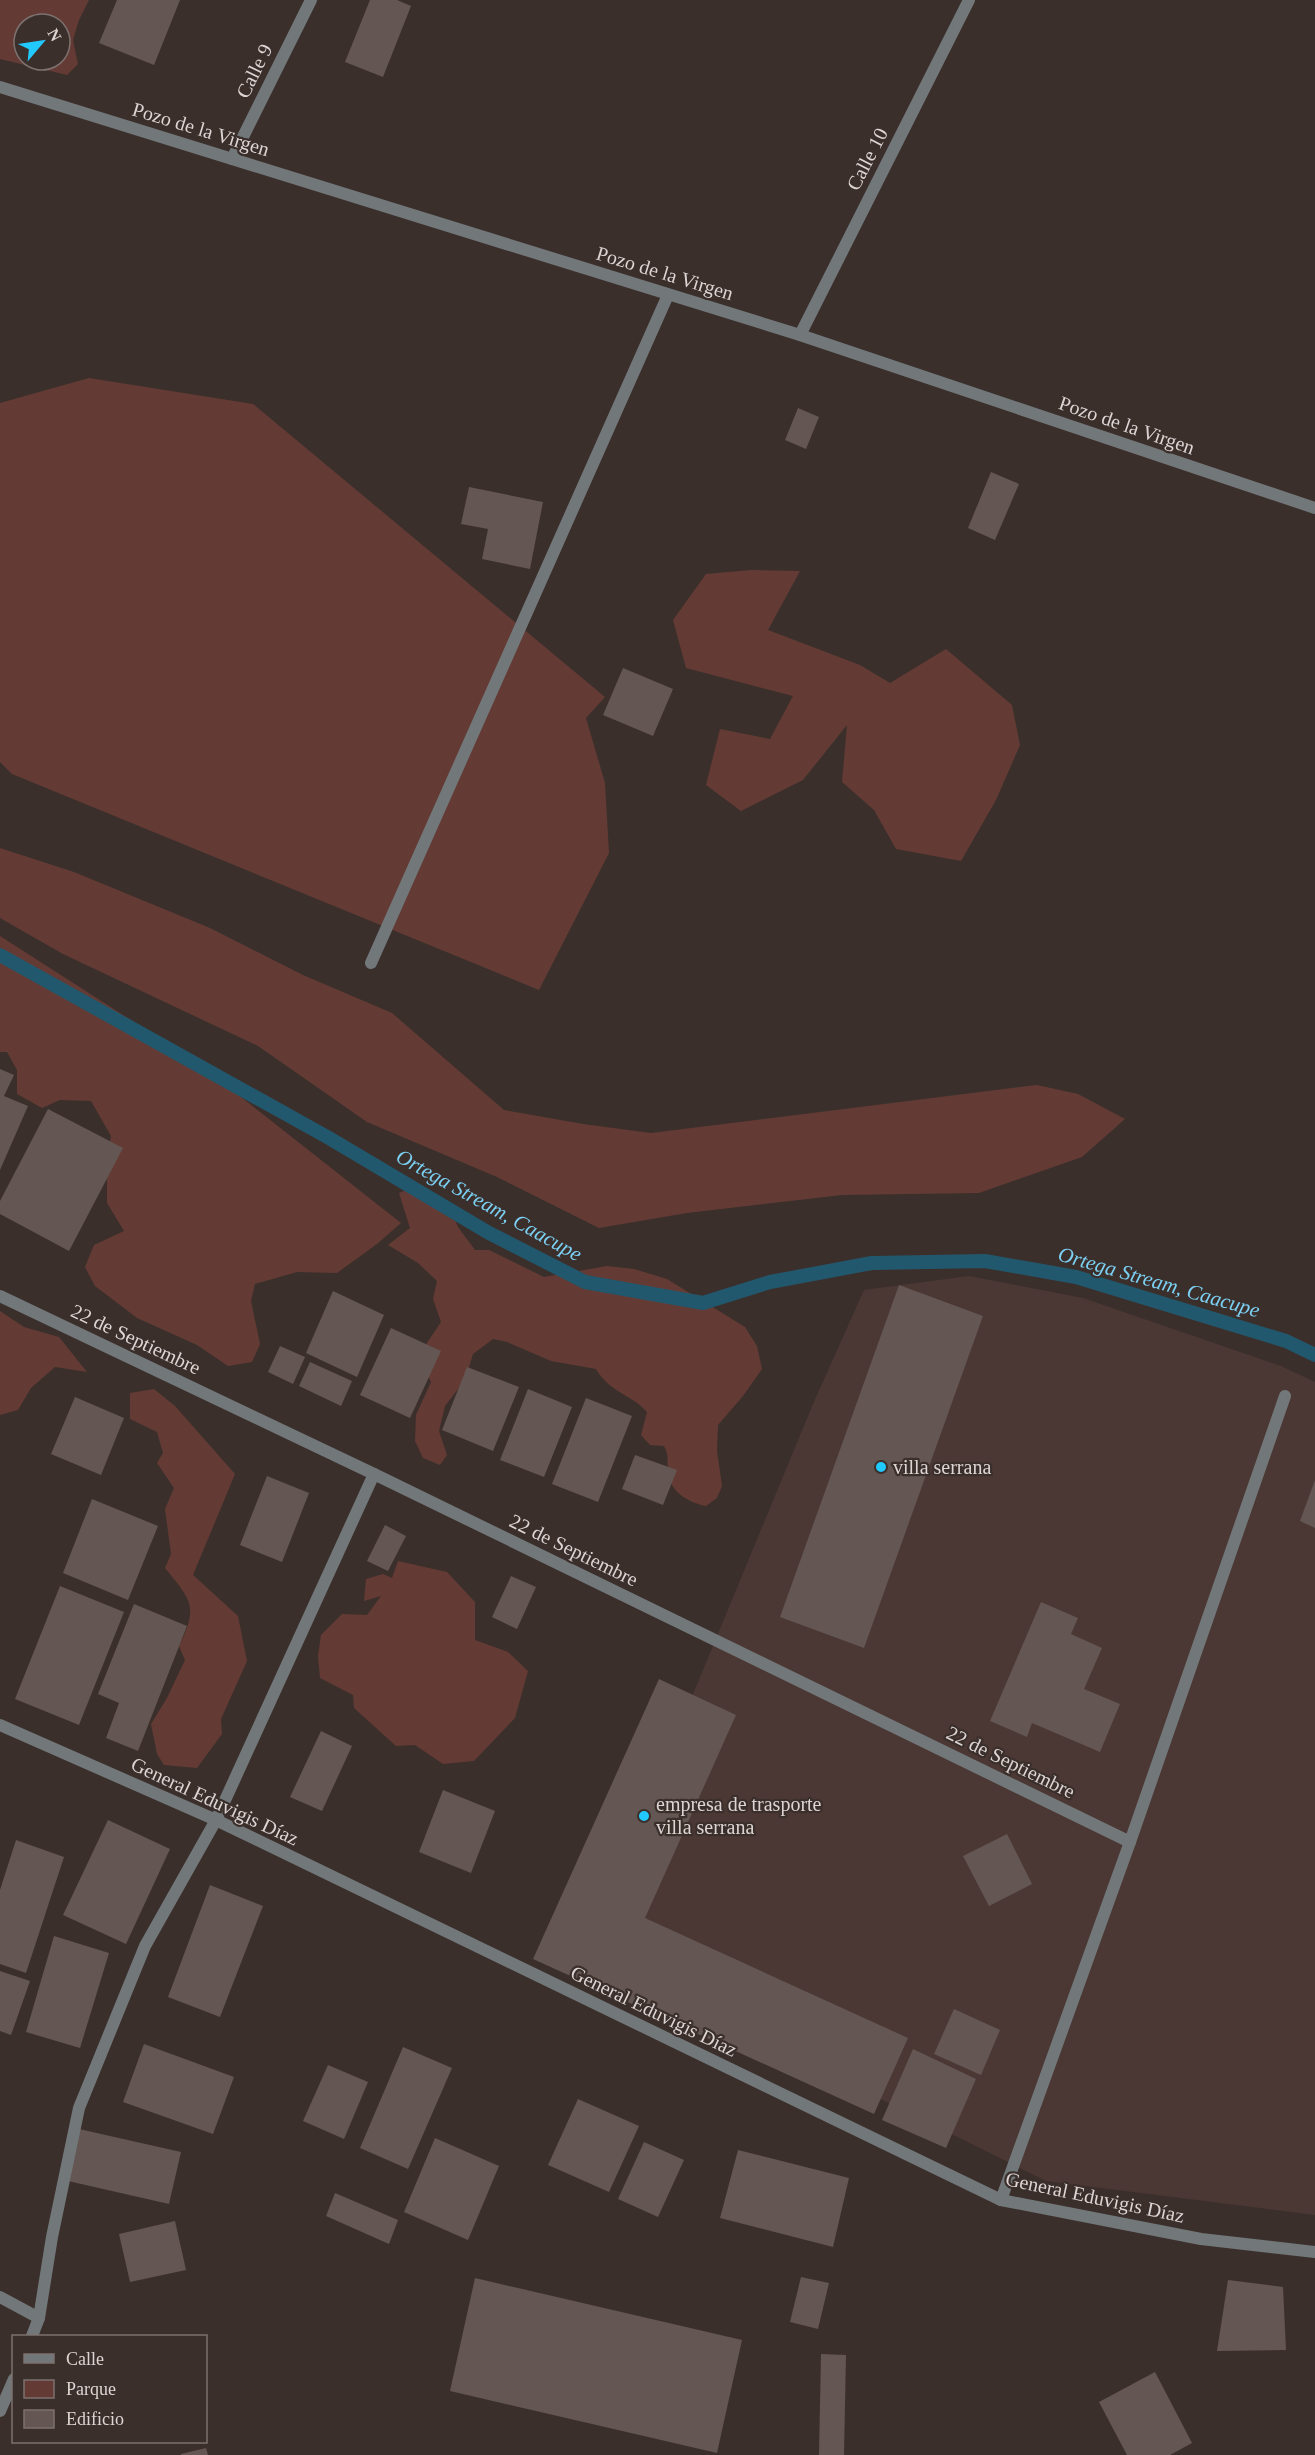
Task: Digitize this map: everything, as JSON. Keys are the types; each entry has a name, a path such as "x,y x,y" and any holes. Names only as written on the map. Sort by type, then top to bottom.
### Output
{"street":[{"name":"Calle 9","path":"232,159 311,0"},
{"name":"Calle 10","path":"800,335 969,0"},
{"name":"Pozo de la Virgen","path":"0,87 800,335 1315,508"},
{"path":"371,963 669,295"},
{"name":"22 de Septiembre","path":"0,1296 374,1474 1130,1842"},
{"path":"1001,2200 1130,1842 1285,1396"},
{"path":"33,2335 39,2318 52,2237 79,2108 145,1946 216,1820 374,1474"},
{"name":"General Eduvigis Díaz","path":"0,1725 216,1820 1001,2200 1202,2239 1315,2252"},
{"path":"0,2297 39,2318"},
{"path":"0,2411 12,2384"}],"shaded area":[{"path":"969,1276 1083,1298 1281,1366 1315,1382 1315,2215 1046,2181 586,1953 813,1404 864,1290"}],"green space":[{"path":"0,0 89,0 79,20 73,40 78,64 72,70 72,12 12,12 12,62 0,59"},
{"path":"54,72 70,72 67,75"},
{"path":"89,378 253,404 605,697 586,718 605,783 609,853 539,990 12,774 0,762 0,403"},
{"path":"751,570 800,571 768,630 860,665 890,683 946,649 1012,705 1020,745 996,800 961,861 896,849 874,810 842,782 847,725 803,780 741,811 706,785 720,729 770,739 793,696 686,668 673,620 706,574"},
{"path":"0,848 74,872 210,928 303,975 392,1013 504,1110 651,1133 1037,1085 1078,1094 1125,1119 1082,1157 979,1193 842,1195 687,1213 599,1228 497,1177 367,1122 258,1046 63,954 0,918"},
{"path":"0,936 198,1063 401,1223 337,1273 297,1272 255,1284 251,1301 260,1344 252,1362 228,1366 197,1345 137,1318 95,1286 85,1267 94,1245 124,1231 107,1203 107,1160 111,1136 91,1101 60,1100 42,1108 17,1094 17,1070 7,1052 0,1052"},
{"path":"420,1184 451,1211 458,1227 475,1250 489,1250 544,1277 607,1266 634,1269 667,1279 745,1327 757,1346 762,1369 718,1425 717,1451 722,1486 717,1498 706,1506 692,1502 675,1489 669,1477 664,1446 650,1445 641,1435 647,1412 608,1384 596,1369 551,1361 507,1342 493,1339 473,1354 465,1380 445,1406 439,1431 447,1455 440,1465 423,1458 415,1441 416,1415 431,1382 422,1362 427,1343 441,1322 433,1299 437,1281 418,1263 388,1245 410,1228 399,1193"},
{"path":"0,1311 24,1327 59,1337 87,1372 55,1367 31,1388 18,1410 0,1415"},
{"path":"154,1389 175,1406 235,1474 193,1575 238,1616 247,1661 221,1719 222,1734 197,1768 164,1765 157,1754 151,1724 167,1698 185,1660 179,1646 189,1621 190,1612 186,1596 165,1568 171,1554 165,1509 174,1488 157,1463 163,1453 157,1432 130,1419 130,1393"},
{"path":"398,1561 447,1572 475,1602 475,1640 508,1652 528,1671 515,1718 474,1761 443,1764 415,1745 396,1746 354,1708 353,1695 320,1678 318,1656 321,1635 342,1614 367,1615 381,1596 364,1601 366,1579 383,1574 392,1578"}],"building":[{"path":"117,0 180,0 154,65 99,43"},
{"path":"370,0 397,0 411,6 383,77 345,62"},
{"path":"798,408 819,417 806,449 785,440"},
{"path":"991,472 1019,484 995,540 968,528"},
{"path":"469,487 543,502 530,569 482,559 488,529 461,524"},
{"path":"623,668 673,689 653,736 603,715"},
{"path":"0,1069 14,1075 4,1096 28,1106 0,1170"},
{"path":"48,1109 123,1148 69,1251 0,1214 0,1201"},
{"name":"villa serrana","path":"899,1285 983,1316 864,1648 780,1617"},
{"path":"333,1291 384,1315 357,1377 306,1353"},
{"path":"391,1328 441,1351 410,1418 360,1395"},
{"path":"280,1346 305,1357 293,1384 268,1372"},
{"path":"310,1362 352,1381 341,1406 299,1386"},
{"path":"467,1367 519,1387 493,1451 442,1430"},
{"path":"528,1389 572,1407 544,1477 500,1460"},
{"path":"75,1397 124,1418 101,1475 51,1454"},
{"path":"586,1398 632,1416 598,1502 552,1484"},
{"path":"635,1455 677,1470 663,1505 622,1489"},
{"path":"267,1476 309,1493 282,1562 240,1545"},
{"path":"1315,1480 1315,1528 1300,1521"},
{"path":"92,1499 158,1526 128,1600 63,1573"},
{"path":"385,1525 406,1536 388,1571 367,1561"},
{"path":"511,1576 536,1587 517,1629 492,1617"},
{"path":"60,1586 124,1612 79,1725 15,1699"},
{"path":"1041,1602 1078,1618 1071,1634 1102,1648 1084,1689 1120,1704 1100,1752 1032,1723 1027,1737 990,1721"},
{"path":"134,1604 187,1626 138,1751 106,1738 119,1703 98,1694"},
{"name":"empresa de trasporte villa serrana","path":"659,1679 736,1715 645,1918 908,2038 874,2114 533,1959"},
{"path":"321,1731 352,1746 322,1811 290,1797"},
{"path":"443,1790 495,1811 471,1873 419,1852"},
{"path":"108,1820 170,1849 126,1944 63,1915"},
{"path":"1007,1834 1032,1884 989,1906 963,1856"},
{"path":"16,1840 64,1857 26,1973 0,1964 0,1890"},
{"path":"210,1885 263,1906 220,2017 168,1997"},
{"path":"54,1936 109,1953 80,2048 26,2032"},
{"path":"0,1971 30,1981 11,2035 0,2031"},
{"path":"954,2009 1000,2030 981,2075 934,2054"},
{"path":"144,2044 234,2077 213,2134 123,2102"},
{"path":"403,2047 452,2068 408,2169 360,2148"},
{"path":"913,2049 976,2079 946,2148 882,2120"},
{"path":"328,2065 368,2082 344,2139 303,2121"},
{"path":"578,2099 639,2126 609,2192 548,2165"},
{"path":"79,2129 181,2152 169,2204 68,2181"},
{"path":"435,2138 499,2166 468,2240 404,2212"},
{"path":"644,2142 684,2160 658,2217 618,2199"},
{"path":"738,2150 849,2178 833,2247 720,2218"},
{"path":"335,2193 398,2220 389,2244 326,2216"},
{"path":"175,2221 186,2270 130,2282 119,2234"},
{"path":"801,2277 829,2283 818,2329 790,2322"},
{"path":"475,2278 742,2340 717,2453 450,2391"},
{"path":"1228,2280 1283,2287 1286,2350 1217,2351"},
{"path":"821,2354 846,2355 844,2455 819,2455"},
{"path":"1155,2372 1192,2443 1170,2455 1127,2455 1099,2402"},
{"path":"206,2448 208,2455 181,2455 181,2454"}],"waterway":[{"name":"Ortega Stream, Caacupe","path":"0,955 329,1138 489,1233 585,1282 703,1303 770,1282 872,1263 985,1261 1076,1277 1286,1341 1315,1355"}],"place":[{"name":"villa serrana","path":"881,1467"},
{"name":"empresa de trasporte villa serrana","path":"644,1816"}]}
